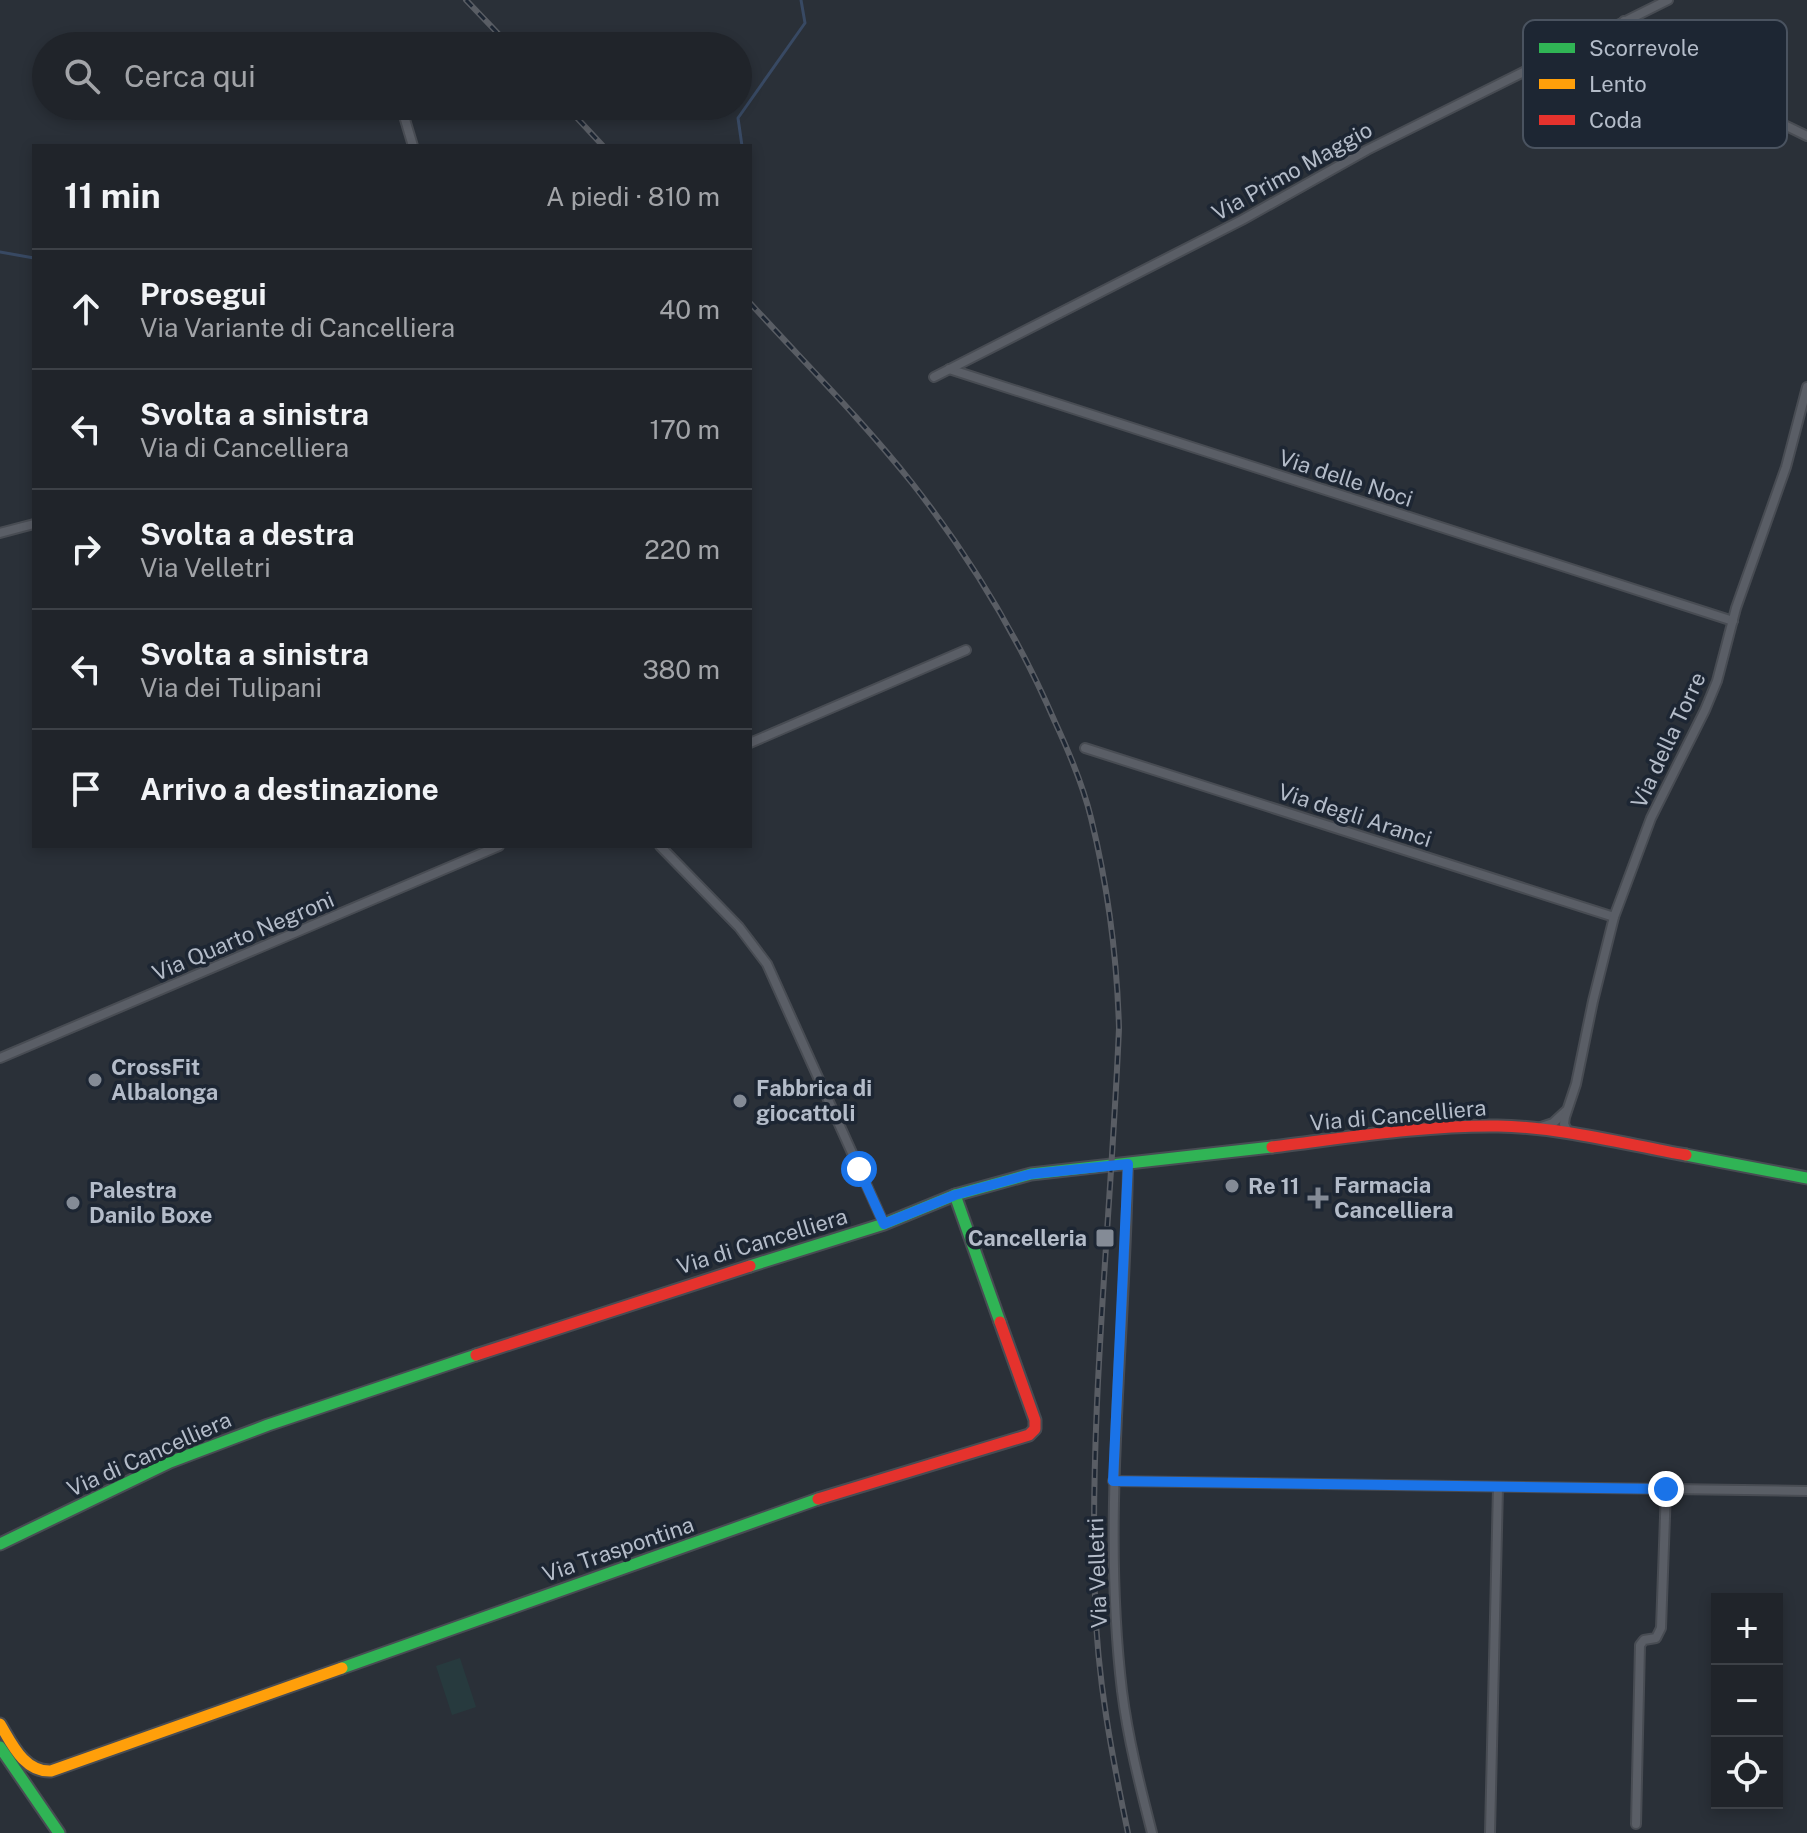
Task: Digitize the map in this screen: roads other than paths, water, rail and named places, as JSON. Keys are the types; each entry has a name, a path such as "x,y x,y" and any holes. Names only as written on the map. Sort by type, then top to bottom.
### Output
{"street":[{"name":"Via Primo Maggio","path":"1626,20 1668,0"},
{"name":"Via Primo Maggio","path":"934,377 1523,72"},
{"path":"405,120 412,144"},
{"path":"1787,126 1807,136"},
{"name":"Via delle Noci","path":"949,368 1733,621"},
{"name":"Via della Torre","path":"1569,1134 1564,1124 1566,1110 1576,1084 1614,917 1651,818 1709,700 1786,467 1807,387"},
{"path":"0,533 32,525"},
{"path":"752,742 966,650"},
{"name":"Via degli Aranci","path":"1085,748 1614,917"},
{"name":"Via Quarto Negroni","path":"0,1058 494,848"},
{"path":"662,848 739,927 767,964 884,1224"},
{"path":"1536,1129 1553,1123 1566,1110"},
{"name":"Via di Cancelliera","path":"0,1544 170,1462 268,1425 589,1317 884,1224 955,1195 1031,1174 1440,1128 1492,1126 1569,1134 1807,1178"},
{"name":"Via Velletri","path":"1128,1164 1113,1481 1114,1589 1120,1674 1130,1740 1152,1833"},
{"name":"Via Traspontina","path":"0,1724 31,1766 40,1771 51,1771 826,1496 1029,1435 1035,1429 1035,1420 955,1195"},
{"path":"1113,1481 1807,1491"},
{"path":"1490,1833 1498,1487"},
{"path":"1636,1824 1640,1645 1644,1640 1658,1636 1661,1628 1666,1489"},
{"path":"0,1747 59,1833"}],"waterway":[{"path":"752,98 805,23 801,0"},
{"path":"738,120 742,144"},
{"path":"0,252 32,258"}],"railway":[{"path":"466,0 497,32"},
{"path":"579,120 601,144"},
{"path":"752,305 893,460 973,568 1041,690 1075,769 1091,818 1111,922 1119,1028 1095,1456 1096,1629 1111,1746 1128,1833"}],"place":[{"name":"CrossFit Albalonga","path":"95,1080"},
{"name":"Fabbrica di giocattoli","path":"740,1101"},
{"name":"Re 11","path":"1232,1186"},
{"name":"Farmacia Cancelliera","path":"1318,1198"},
{"name":"Palestra Danilo Boxe","path":"73,1203"},
{"name":"Cancelleria","path":"1105,1238"}]}
